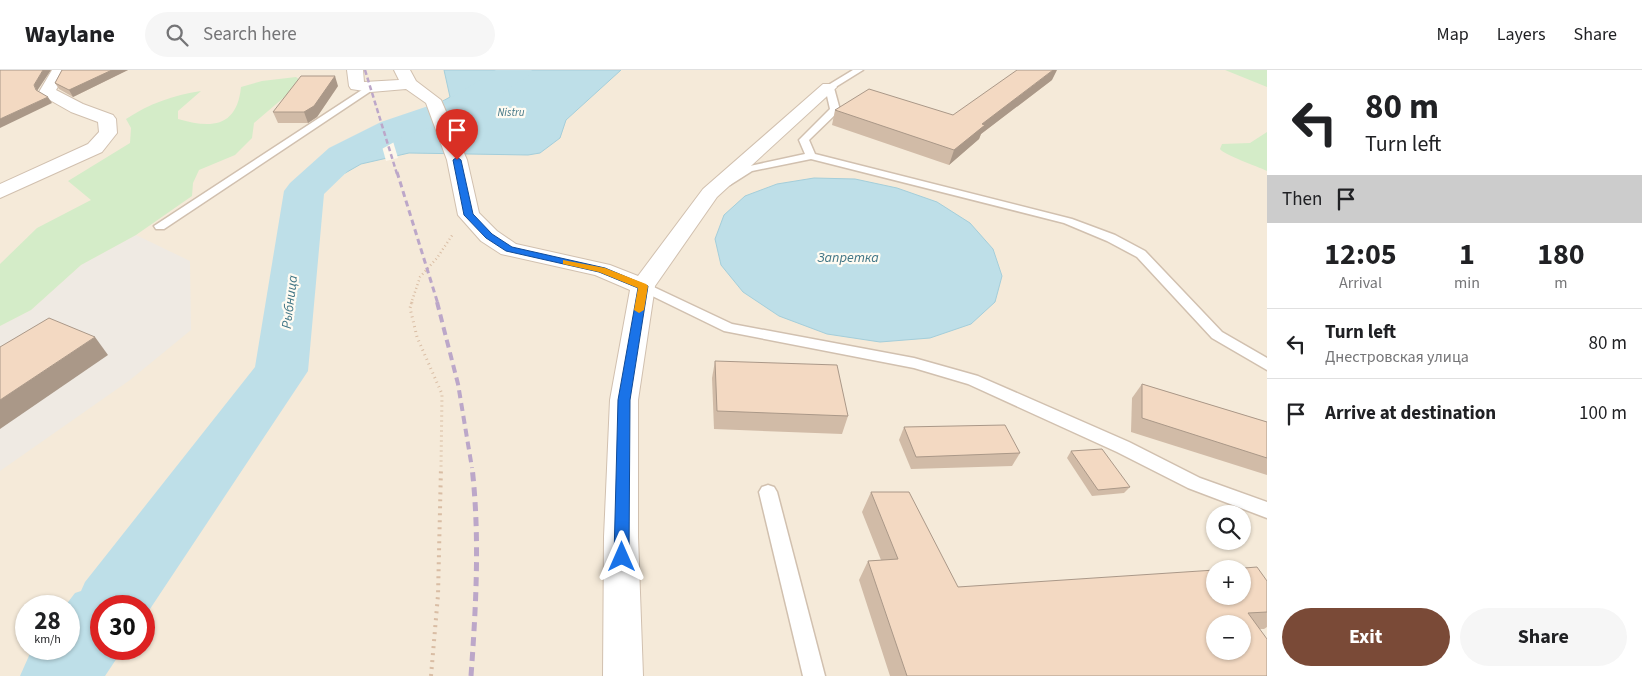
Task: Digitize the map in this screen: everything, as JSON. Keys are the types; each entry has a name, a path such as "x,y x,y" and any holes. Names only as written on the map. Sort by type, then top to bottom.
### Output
{"street":[{"path":"0,192 95,148 108,133 107,119 77,108 46,92 60,70"},
{"path":"354,70 356,86 371,87 406,77 433,100 457,160 469,215 489,236 509,250 602,270 643,286"},
{"path":"623,676 621,537 624,400 643,286 710,193 829,87"}],"lane":[{"path":"811,156 804,140 835,110 829,87 859,70"},
{"path":"160,226 371,87"},
{"path":"710,193 749,169 811,156 1068,221 1111,238 1141,254 1218,335 1267,365"},
{"path":"643,286 729,328 914,363 973,380 1122,447 1194,483 1267,510"},
{"path":"768,492 814,676"}],"path":[{"path":"431,676 438,595 442,394 417,337 410,308 420,278 469,215"}],"shaded area":[{"path":"0,70 1267,70 1267,676 0,676"},
{"path":"136,235 190,261 191,330 130,380 0,471 0,326 31,310 81,265"}],"green space":[{"path":"1225,70 1267,70 1267,87"},
{"path":"296,77 302,82 254,123 252,138 235,155 199,170 193,183 192,196 136,235 81,265 31,310 0,326 0,264 37,228 91,200 68,181 130,143 131,128 126,119 162,101 201,91 178,111 178,119 202,124 221,122 234,110 239,100 241,87 262,81"},
{"path":"1267,132 1267,171 1220,149 1222,144 1250,143"}],"water":[{"name":"Nistru","path":"444,70 621,70 566,120 560,138 540,153 528,155 409,153 361,164 340,176 311,169 346,147 393,129 450,97"},
{"name":"Запретка","path":"814,178 855,179 897,188 937,202 970,223 993,249 1002,276 995,302 971,324 930,338 880,342 827,334 779,316 743,292 721,265 715,239 724,215 745,196 777,184"}],"pier":[{"path":"389,128 398,158 386,161 378,132"}],"building":[{"path":"0,70 43,70 34,85 36,90 48,97 0,119"},
{"path":"62,70 112,70 69,90 55,83"},
{"path":"1017,70 1053,70 982,124 985,125 954,150 835,110 869,89 953,115"},
{"path":"301,76 335,76 314,106 304,112 273,112"},
{"path":"49,318 95,337 0,400 0,347"},
{"path":"715,361 837,365 848,416 717,411"},
{"path":"1142,384 1267,422 1267,458 1142,418"},
{"path":"1005,425 1020,453 916,457 904,427"},
{"path":"1102,449 1130,487 1098,490 1071,451"},
{"path":"871,492 909,492 958,587 1206,571 1206,605 1251,605 1251,567 1257,567 1267,581 1267,612 1248,613 1249,615 1206,615 1206,660 1251,660 1251,617 1267,639 1267,676 907,676 868,561 898,559"}],"waterway":[{"name":"Рыбница","path":"118,595 281,371 304,191 342,156 393,129 461,106 517,70"},
{"name":"Рыбница","path":"59,676 90,633"}],"railway":[{"path":"365,70 397,174"},
{"path":"397,172 438,304"},
{"path":"437,302 458,384 472,468"},
{"path":"471,676 477,545 472,467"}],"slow traffic":[{"path":"566,262 602,270 643,286 639,310"}],"route":[{"path":"457,160 469,215 489,236 509,250 602,270 643,286 624,400 622,557"}]}
